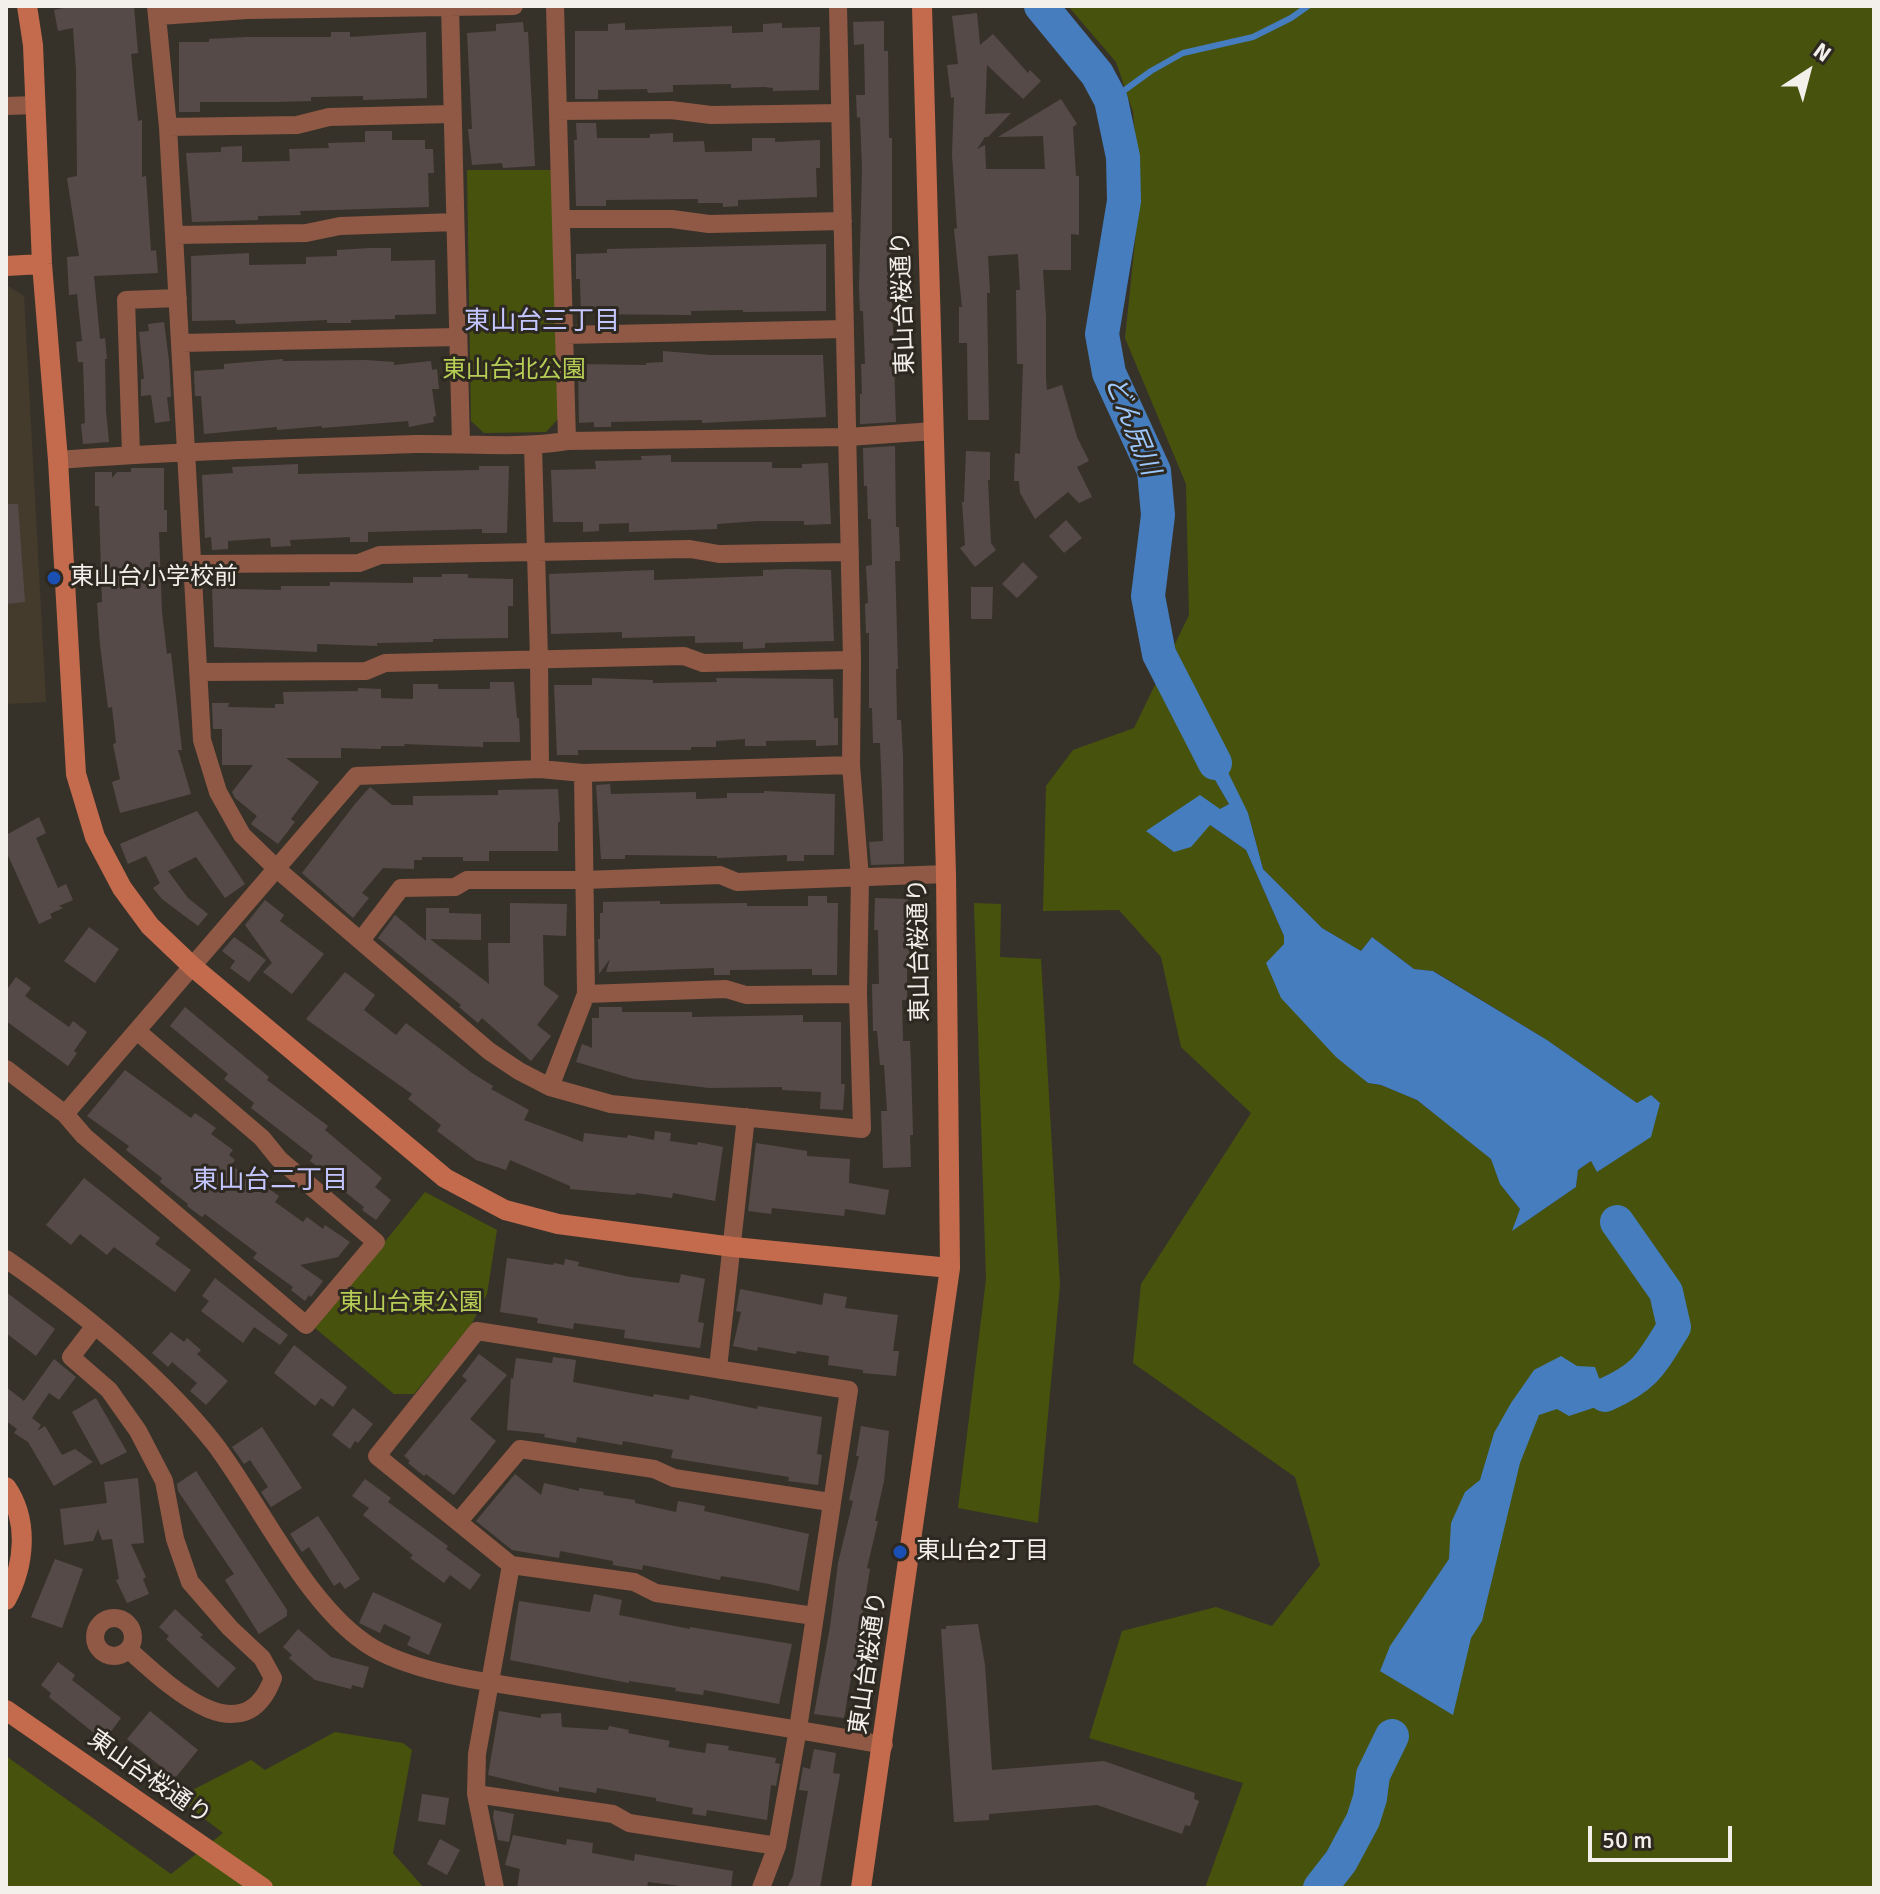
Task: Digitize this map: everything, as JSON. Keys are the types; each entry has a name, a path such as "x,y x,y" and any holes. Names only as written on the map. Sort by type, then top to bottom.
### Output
{"street":[{"path":"27,6 36,105 42,264 58,460 76,774 95,837 122,888 150,926 193,967 445,1178 505,1210 558,1224 733,1247 950,1268"},
{"path":"514,6 158,11 168,127 202,740 218,792 242,835 278,870 489,1051 519,1071 550,1087 611,1104 862,1129 858,994 860,878 851,765 852,660 838,6"},
{"path":"555,6 567,441"},
{"name":"東山台桜通り","path":"861,1888 884,1745 950,1268 946,874 922,6"},
{"path":"450,7 461,443"},
{"path":"6,106 36,105"},
{"path":"558,111 671,110 711,115 840,113"},
{"path":"168,127 297,125 329,117 452,114"},
{"path":"561,219 672,219 709,224 843,221"},
{"path":"174,235 306,233 340,226 455,222"},
{"path":"6,266 42,264"},
{"path":"131,454 126,300 178,298"},
{"path":"564,335 845,329"},
{"path":"181,343 458,337"},
{"path":"58,460 187,451 461,443 533,446 567,441 848,437 934,431"},
{"path":"533,446 540,769"},
{"path":"193,564 359,563 380,555 690,549 719,554 850,552"},
{"path":"198,672 366,671 385,663 684,656 703,663 852,660"},
{"path":"65,1114 356,776 540,769 583,773 851,765"},
{"path":"550,1087 586,994 583,773"},
{"path":"362,939 401,888 455,887 467,880 720,875 737,882 946,874"},
{"path":"586,994 726,989 746,995 858,994"},
{"path":"6,1069 65,1114 84,1136 306,1325 376,1242 279,1159 262,1138 137,1031"},
{"path":"718,1368 746,1117"},
{"path":"6,1259 94,1327 179,1400 216,1446 315,1593 340,1623 372,1647 406,1663 488,1682 884,1745"},
{"path":"94,1327 71,1357 109,1390 144,1443 164,1481 175,1539 190,1582 230,1628 262,1658 273,1678 266,1696 256,1708 235,1715 205,1709 166,1683 129,1650"},
{"path":"761,1888 777,1846 798,1729 849,1390 477,1331 377,1456 511,1565 634,1582 656,1593 814,1616"},
{"path":"459,1521 520,1449 654,1469 674,1478 830,1502"},
{"path":"6,1487 24,1533 15,1582 6,1600"},
{"path":"495,1888 476,1794 477,1754 511,1565"},
{"name":"東山台桜通り","path":"6,1710 263,1888"},
{"path":"476,1794 613,1814 629,1823 777,1846"}],"shaded area":[{"path":"6,285 24,296 46,702 6,704"}],"green space":[{"path":"1068,6 1874,6 1874,1888 1205,1888 1243,1783 1089,1738 1122,1631 1216,1607 1272,1626 1320,1565 1295,1477 1133,1363 1141,1284 1251,1113 1181,1047 1161,957 1119,910 1043,911 1046,786 1073,750 1134,728 1189,615 1186,484 1125,338 1140,194 1133,112 1116,62","holes":["1208,768 1248,813 1263,869 1322,928 1361,951 1372,937 1414,969 1434,971 1547,1040 1637,1103 1598,1172 1591,1161 1578,1170 1576,1187 1513,1230 1520,1209 1500,1184 1492,1159 1417,1100 1381,1085 1367,1083 1284,944 1284,936 1246,850 1210,825 1220,809 1229,804"]},
{"name":"東山台北公園","path":"467,170 552,170 559,418 546,432 484,433 471,421"},
{"path":"974,903 1001,904 1000,957 1041,959 1060,1285 1038,1523 958,1508 986,1279"},
{"name":"東山台東公園","path":"425,1192 497,1230 487,1294 471,1325 414,1394 394,1394 315,1328"},
{"path":"335,1732 403,1743 412,1750 393,1853 424,1888 6,1888 6,1756 171,1874 223,1833 177,1798 251,1760 265,1770"}],"water":[{"path":"1221,758 1248,813 1263,869 1322,928 1361,951 1372,937 1414,969 1433,971 1547,1040 1637,1103 1651,1095 1660,1103 1651,1137 1597,1172 1591,1161 1578,1170 1576,1187 1512,1231 1520,1209 1500,1184 1491,1159 1417,1100 1368,1083 1336,1057 1281,998 1266,963 1284,944 1284,936 1246,850 1210,825 1191,847 1174,852 1146,831 1200,795 1220,809 1229,804 1208,768"},
{"path":"1561,1356 1577,1366 1595,1367 1599,1378 1607,1383 1602,1405 1569,1416 1557,1409 1539,1415 1520,1463 1482,1621 1471,1638 1453,1715 1380,1671 1390,1646 1449,1559 1451,1523 1465,1492 1480,1480 1494,1433 1511,1403 1534,1370"}],"building":[{"path":"73,6 134,6 138,53 131,54 138,121 142,120 142,177 146,176 151,251 156,250 158,273 94,276 100,339 105,338 107,359 109,442 83,444 83,362 78,362 76,342 82,341 77,294 69,295 67,257 79,256 67,178 77,176 76,70 73,28 58,31 54,10"},
{"path":"977,13 980,45 993,34 1028,73 1030,70 1041,81 1023,99 987,65 985,114 1011,113 985,137 977,149 985,145 986,169 1045,169 1043,136 998,137 1061,99 1077,124 1073,127 1076,176 1079,176 1079,235 1071,234 1071,270 1043,270 1046,379 1047,390 1062,385 1077,437 1089,461 1077,467 1092,497 1079,503 1068,492 1035,519 1020,493 1019,481 1014,481 1015,453 1020,454 1023,364 1017,364 1018,254 988,256 989,420 968,420 967,343 959,343 959,307 962,307 954,229 957,228 952,155 954,97 951,98 947,65 958,64 952,16"},
{"path":"884,21 884,51 888,51 889,138 892,138 890,239 896,422 860,424 861,364 865,364 859,288 862,169 856,95 865,95 864,44 854,45 853,22"},
{"path":"523,22 524,32 528,32 535,166 503,168 502,163 472,165 468,129 472,129 467,33 496,31 496,24"},
{"path":"625,23 625,30 732,26 732,33 763,32 763,24 782,23 782,28 820,27 819,90 773,91 773,88 764,87 731,88 731,84 673,85 673,92 598,90 598,99 575,99 575,31 608,31 608,24"},
{"path":"331,32 350,32 350,37 426,32 427,98 363,100 363,96 311,97 311,101 200,102 200,112 179,112 179,42 247,37 331,37"},
{"path":"576,123 596,123 597,138 650,138 650,134 673,133 673,142 704,141 705,152 752,151 752,138 775,138 775,142 820,140 820,168 816,168 817,197 738,200 738,206 723,207 723,203 698,203 698,199 606,200 606,206 576,206"},
{"path":"365,131 392,131 392,140 425,140 425,149 433,149 434,173 428,173 429,207 300,211 301,215 258,216 258,220 192,222 186,153 221,152 221,147 242,146 242,162 290,161 289,149 329,148 328,143 365,142"},
{"path":"826,244 826,311 581,314 576,254 607,253 607,249"},
{"path":"391,248 391,261 435,260 436,314 395,315 395,319 351,320 351,323 327,323 327,320 236,324 235,320 192,321 191,256 249,253 249,265 306,264 306,257 337,256 337,250"},
{"path":"164,322 169,361 171,397 167,397 170,421 155,423 151,395 141,396 141,379 144,379 139,332 149,331 148,324"},
{"path":"663,351 711,355 823,355 826,417 702,423 702,420 611,422 611,427 594,427 594,422 579,423 578,364 646,365 663,362"},
{"path":"283,359 366,360 394,362 394,365 431,361 432,370 437,369 439,389 432,389 434,422 409,427 408,421 204,434 201,396 195,396 194,371 224,369 224,364"},
{"path":"895,446 896,527 899,527 900,561 895,561 897,720 901,720 903,756 904,864 871,865 869,842 883,841 880,743 873,743 872,708 869,708 869,633 866,633 865,604 868,603 866,566 872,565 871,519 868,519 867,486 864,486 863,448"},
{"path":"966,451 990,452 991,543 996,550 975,567 960,548 965,545 962,502"},
{"path":"671,455 671,462 772,462 772,468 802,468 802,464 828,463 831,524 758,521 717,524 717,529 629,532 629,523 599,524 599,531 583,532 583,522 553,522 551,470 596,469 595,461 642,460 641,456"},
{"path":"298,464 298,474 479,470 479,466 509,466 507,533 482,533 482,529 368,532 368,542 350,542 350,537 290,540 291,546 271,547 270,538 228,541 228,549 212,550 211,537 205,538 202,475 233,473 232,467"},
{"path":"131,468 164,468 167,532 159,532 162,612 167,654 171,653 182,750 178,750 191,794 120,813 112,782 120,779 113,744 116,743 112,707 108,708 100,645 97,603 102,602 95,472 112,472 112,478 117,472 131,472"},
{"path":"6,504 18,504 25,602 6,604"},
{"path":"1066,520 1082,538 1064,553 1049,536"},
{"path":"1023,562 1038,577 1017,598 1002,584"},
{"path":"654,570 654,580 763,576 763,570 831,570 834,641 765,643 765,648 743,649 743,642 695,643 695,636 622,638 622,632 551,634 549,574"},
{"path":"442,574 513,579 513,606 508,606 508,638 433,639 433,642 377,643 377,646 317,644 317,652 214,647 212,585 232,585 232,589 281,590 281,586 330,586 330,582 413,583 413,577 442,577"},
{"path":"971,587 993,587 992,619 971,619"},
{"path":"592,678 653,680 653,683 717,682 716,678 833,679 838,745 816,746 816,740 766,741 766,746 745,746 745,739 716,741 716,747 691,747 691,750 578,750 578,755 557,755 554,685 592,685"},
{"path":"490,682 514,682 520,742 483,742 483,747 404,744 381,746 381,749 341,748 341,758 286,758 319,782 291,819 295,822 278,844 251,824 257,816 232,792 253,765 222,765 222,729 213,729 212,703 229,703 228,707 275,708 275,704 284,704 283,692 358,691 358,688 381,689 381,698 413,699 413,684 438,684 438,689 490,689"},
{"path":"610,784 611,794 696,792 696,799 727,798 727,793 764,791 835,794 834,855 804,855 804,861 787,861 787,855 717,858 625,855 625,859 601,859 596,785"},
{"path":"370,787 392,805 413,805 413,796 498,795 498,790 558,789 558,851 489,851 489,861 463,861 463,857 422,857 422,860 414,860 414,869 383,868 362,893 369,898 353,918 302,873"},
{"path":"197,811 245,884 225,898 196,857 168,871 188,898 208,914 198,926 162,899 153,888 160,883 146,856 128,864 120,844"},
{"path":"39,817 46,833 36,838 58,888 66,884 73,900 59,906 63,908 39,924 6,851 6,835"},
{"path":"808,896 827,896 827,903 838,903 837,975 812,975 812,969 730,970 730,975 714,975 714,968 606,972 610,959 599,974 598,939 603,902 808,906"},
{"path":"875,898 908,899 907,937 910,937 911,960 907,960 907,1000 902,1000 903,1041 910,1041 911,1167 883,1168 881,1111 887,1111 884,1065 880,1065 877,1031 873,1031 872,984 879,984 878,930 874,930"},
{"path":"265,900 284,915 280,921 324,954 292,994 263,972 272,963 245,925"},
{"path":"510,903 567,904 566,936 543,935 544,985 559,996 537,1025 551,1036 531,1061 482,1018 478,1023 459,1007 461,1005 378,938 395,915 426,941 426,908 449,908 449,913 481,914 481,940 430,939 489,984 488,943 510,943"},
{"path":"89,927 119,949 95,983 64,961"},
{"path":"234,937 266,960 249,982 230,968 235,961 222,951"},
{"path":"345,972 375,995 364,1010 396,1035 406,1023 493,1086 491,1089 529,1110 524,1120 583,1142 584,1133 654,1140 655,1131 671,1133 670,1141 723,1147 715,1201 673,1193 672,1198 570,1189 570,1186 510,1160 506,1170 476,1160 437,1131 441,1125 408,1099 412,1094 306,1019"},
{"path":"16,977 31,988 25,996 69,1027 73,1021 87,1032 68,1066 6,1021 6,991"},
{"path":"185,1007 269,1077 267,1080 328,1126 325,1130 382,1178 375,1187 391,1200 376,1220 335,1184 337,1181 310,1161 313,1156 251,1108 254,1103 224,1079 228,1074 170,1026"},
{"path":"599,1007 622,1007 622,1012 692,1012 692,1017 803,1015 803,1022 841,1022 841,1084 845,1084 843,1110 820,1109 821,1092 782,1090 782,1087 709,1088 634,1079 576,1062 582,1044 592,1048 592,1018 599,1018"},
{"path":"125,1070 191,1118 195,1113 216,1128 211,1134 233,1150 229,1155 235,1160 231,1165 279,1196 275,1202 303,1222 307,1217 350,1242 338,1257 300,1265 323,1281 311,1297 309,1295 305,1301 291,1290 293,1287 253,1258 257,1253 205,1214 202,1217 187,1206 160,1182 162,1178 126,1150 129,1146 87,1116"},
{"path":"756,1143 807,1151 807,1156 850,1159 849,1183 889,1190 885,1215 845,1209 844,1216 772,1208 771,1214 748,1211"},
{"path":"84,1178 160,1238 155,1244 191,1270 175,1292 114,1247 107,1255 80,1234 71,1245 46,1225"},
{"path":"507,1258 553,1265 564,1265 565,1259 579,1262 578,1266 630,1277 679,1283 681,1274 705,1279 698,1322 704,1323 700,1348 624,1338 625,1330 574,1323 573,1329 537,1323 538,1318 500,1312"},
{"path":"215,1278 288,1335 280,1345 254,1327 243,1343 201,1311 209,1301 202,1296"},
{"path":"740,1289 822,1305 824,1293 847,1297 845,1308 898,1315 893,1351 899,1351 896,1376 828,1365 829,1356 758,1347 757,1351 733,1346 741,1312 736,1311"},
{"path":"6,1292 55,1329 36,1356 6,1333"},
{"path":"171,1332 184,1342 187,1338 201,1350 197,1354 228,1381 206,1405 190,1391 197,1383 172,1362 168,1367 152,1353"},
{"path":"294,1345 347,1387 333,1407 321,1398 315,1406 274,1373"},
{"path":"479,1354 507,1375 470,1419 496,1441 454,1495 426,1474 424,1476 404,1456 467,1380 462,1376"},
{"path":"553,1357 576,1360 573,1382 653,1397 654,1394 689,1400 690,1395 757,1409 758,1406 822,1417 817,1454 822,1455 818,1485 788,1481 789,1477 671,1458 673,1450 623,1441 622,1445 577,1437 576,1443 544,1437 545,1434 507,1430 511,1378 516,1358 552,1363"},
{"path":"54,1359 76,1377 59,1400 49,1393 32,1418 41,1425 37,1431 45,1426 62,1455 75,1449 93,1462 54,1486 28,1442 14,1433 17,1429 6,1421 6,1387 24,1401"},
{"path":"96,1398 127,1452 101,1465 72,1412"},
{"path":"353,1408 373,1424 350,1449 332,1435"},
{"path":"861,1426 889,1431 884,1481 875,1521 878,1521 867,1568 870,1569 859,1649 844,1718 814,1714 838,1563 853,1501 849,1500 859,1456 856,1456"},
{"path":"262,1427 302,1488 271,1507 261,1492 268,1487 250,1460 244,1464 232,1447"},
{"path":"196,1471 287,1610 287,1616 259,1634 225,1580 234,1574 178,1491 177,1484"},
{"path":"515,1474 541,1495 544,1483 579,1491 579,1488 604,1492 603,1495 676,1512 678,1501 705,1506 704,1511 809,1534 799,1591 643,1565 642,1570 560,1551 559,1558 512,1550 476,1521"},
{"path":"138,1478 144,1543 131,1544 146,1577 143,1579 149,1594 127,1603 116,1580 119,1579 112,1539 102,1540 98,1529 93,1541 64,1545 60,1509 107,1503 104,1482"},
{"path":"365,1479 391,1498 388,1502 448,1546 446,1549 481,1575 470,1590 450,1575 444,1583 410,1558 413,1555 363,1515 369,1508 352,1496"},
{"path":"318,1516 360,1579 345,1589 340,1582 334,1586 309,1547 302,1552 290,1534"},
{"path":"55,1559 83,1569 62,1628 31,1617"},
{"path":"373,1592 442,1624 429,1655 407,1645 411,1637 384,1624 380,1633 359,1623"},
{"path":"594,1594 622,1600 619,1615 792,1644 779,1704 704,1690 703,1695 675,1691 676,1688 629,1683 510,1660 519,1601 590,1612"},
{"path":"175,1609 203,1635 200,1637 236,1668 218,1688 166,1639 169,1636 159,1627"},
{"path":"978,1624 985,1665 992,1770 1104,1761 1195,1793 1194,1799 1199,1801 1190,1826 1185,1825 1182,1834 1097,1805 989,1814 989,1820 954,1822 941,1629"},
{"path":"298,1629 331,1657 369,1667 363,1688 352,1685 351,1689 315,1680 289,1658 292,1655 283,1647"},
{"path":"58,1662 75,1675 72,1680 121,1718 104,1741 49,1697 51,1693 41,1685"},
{"path":"150,1711 198,1750 175,1778 127,1739"},
{"path":"499,1711 541,1718 541,1714 561,1713 562,1727 608,1730 609,1726 670,1741 668,1747 705,1753 707,1743 776,1758 775,1763 780,1764 776,1786 771,1785 767,1820 707,1810 706,1816 692,1814 693,1808 656,1801 656,1798 597,1788 596,1793 559,1787 559,1792 488,1775"},
{"path":"814,1749 836,1753 833,1773 840,1774 820,1888 787,1888 793,1876 808,1791 799,1790 803,1767 810,1769"},
{"path":"422,1794 449,1798 445,1825 418,1821"},
{"path":"494,1810 514,1814 509,1842 498,1840"},
{"path":"513,1835 566,1845 567,1839 593,1843 592,1853 634,1861 635,1854 733,1871 731,1888 697,1888 648,1882 647,1888 517,1888 520,1869 505,1865"},
{"path":"440,1839 460,1850 447,1875 427,1864"}],"waterway":[{"name":"どん尻川","path":"1041,6 1097,74 1111,100 1123,157 1124,201 1102,334 1109,373 1154,471 1158,515 1148,596 1159,654 1215,763"},
{"path":"1111,100 1151,71 1183,53 1253,37 1308,6"},
{"name":"どん尻川","path":"1605,1395 1639,1375 1674,1327 1666,1292 1617,1222"},
{"name":"どん尻川","path":"1320,1888 1341,1861 1363,1820 1373,1775 1392,1736"}],"place":[{"name":"東山台小学校前","path":"54,578"},
{"name":"東山台2丁目","path":"900,1552"}],"district":[{"name":"東山台三丁目","path":"542,322"},
{"name":"東山台二丁目","path":"270,1181"}]}
